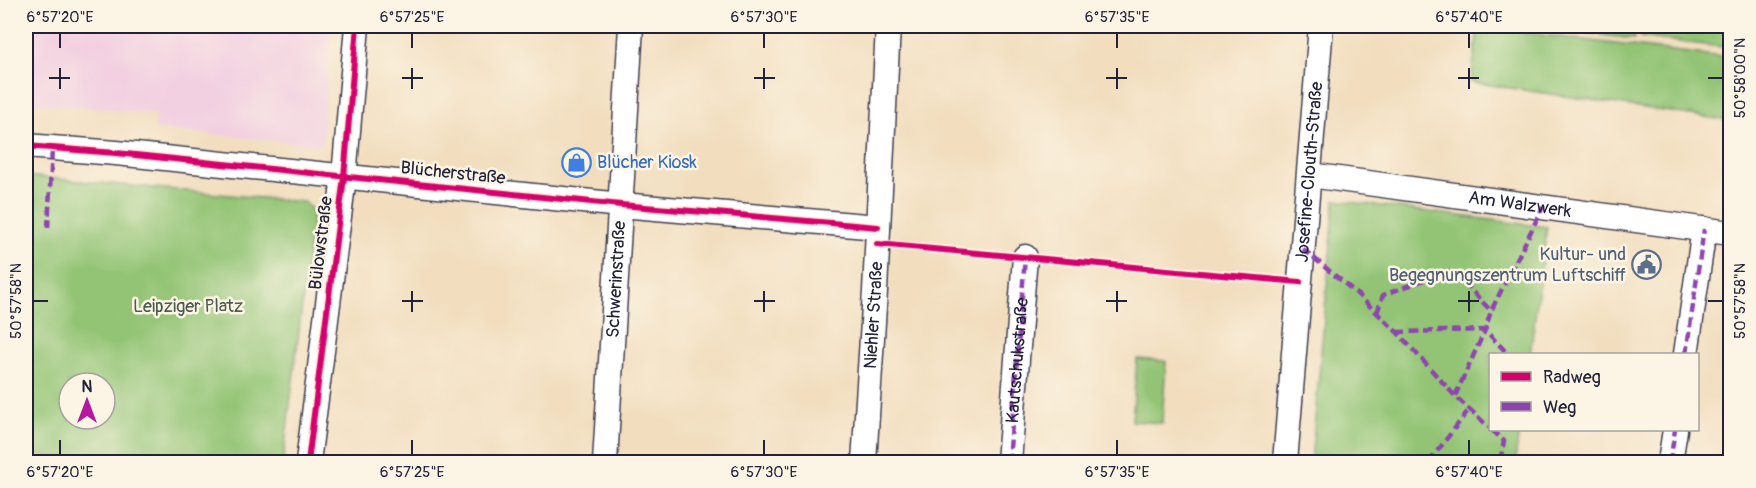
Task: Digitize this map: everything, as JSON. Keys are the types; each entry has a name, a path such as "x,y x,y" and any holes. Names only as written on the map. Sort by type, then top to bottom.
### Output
{"street":[{"name":"Bülowstraße","path":"308,462 344,177 357,26"},
{"name":"Schwerinstraße","path":"605,462 631,26"},
{"name":"Niehler Straße","path":"864,462 888,26"},
{"name":"Josefine-Clouth-Straße","path":"1285,462 1322,26"},
{"name":"Blücherstraße","path":"26,146 116,153 621,205 878,227"},
{"name":"Am Walzwerk","path":"1310,175 1731,233"},
{"path":"1686,353 1704,229"},
{"name":"Kautschukstraße","path":"1010,462 1025,257"},
{"path":"1675,431 1675,462"}],"shaded area":[{"path":"26,26 331,26 322,145 155,129 156,114 26,102"}],"green space":[{"path":"1524,26 1637,26 1634,39"},
{"path":"1642,26 1730,26 1730,48 1640,37"},
{"path":"1478,27 1730,58 1730,121 1471,82"},
{"name":"Leipziger Platz","path":"26,176 304,202 310,207 313,215 283,462 114,462 26,454"},
{"path":"1335,200 1547,227 1530,353 1489,353 1489,431 1519,431 1515,462 1311,462"},
{"path":"1137,359 1166,361 1162,423 1132,421"}],"marked path":[{"path":"48,228 52,149"},
{"path":"1455,396 1485,330 1491,311 1543,207"},
{"path":"1686,353 1704,229"},
{"path":"1303,249 1355,292 1397,332 1455,396 1489,427"},
{"path":"1009,462 1025,257"},
{"path":"1377,313 1383,295 1446,272 1457,275 1491,311"},
{"path":"1397,332 1485,330 1507,353"},
{"path":"1429,462 1470,408"},
{"path":"1493,431 1504,441 1500,462"},
{"path":"1670,462 1675,431"},
{"path":"1670,460 1685,462"}],"cycle path":[{"path":"308,462 344,177 357,26"},
{"path":"26,146 116,153 621,205 878,227"},
{"path":"877,244 1300,282"}],"place":[{"name":"Blücher Kiosk","path":"576,162"},
{"name":"Kultur- und Begegnungszentrum Luftschiff","path":"1647,264"}]}
